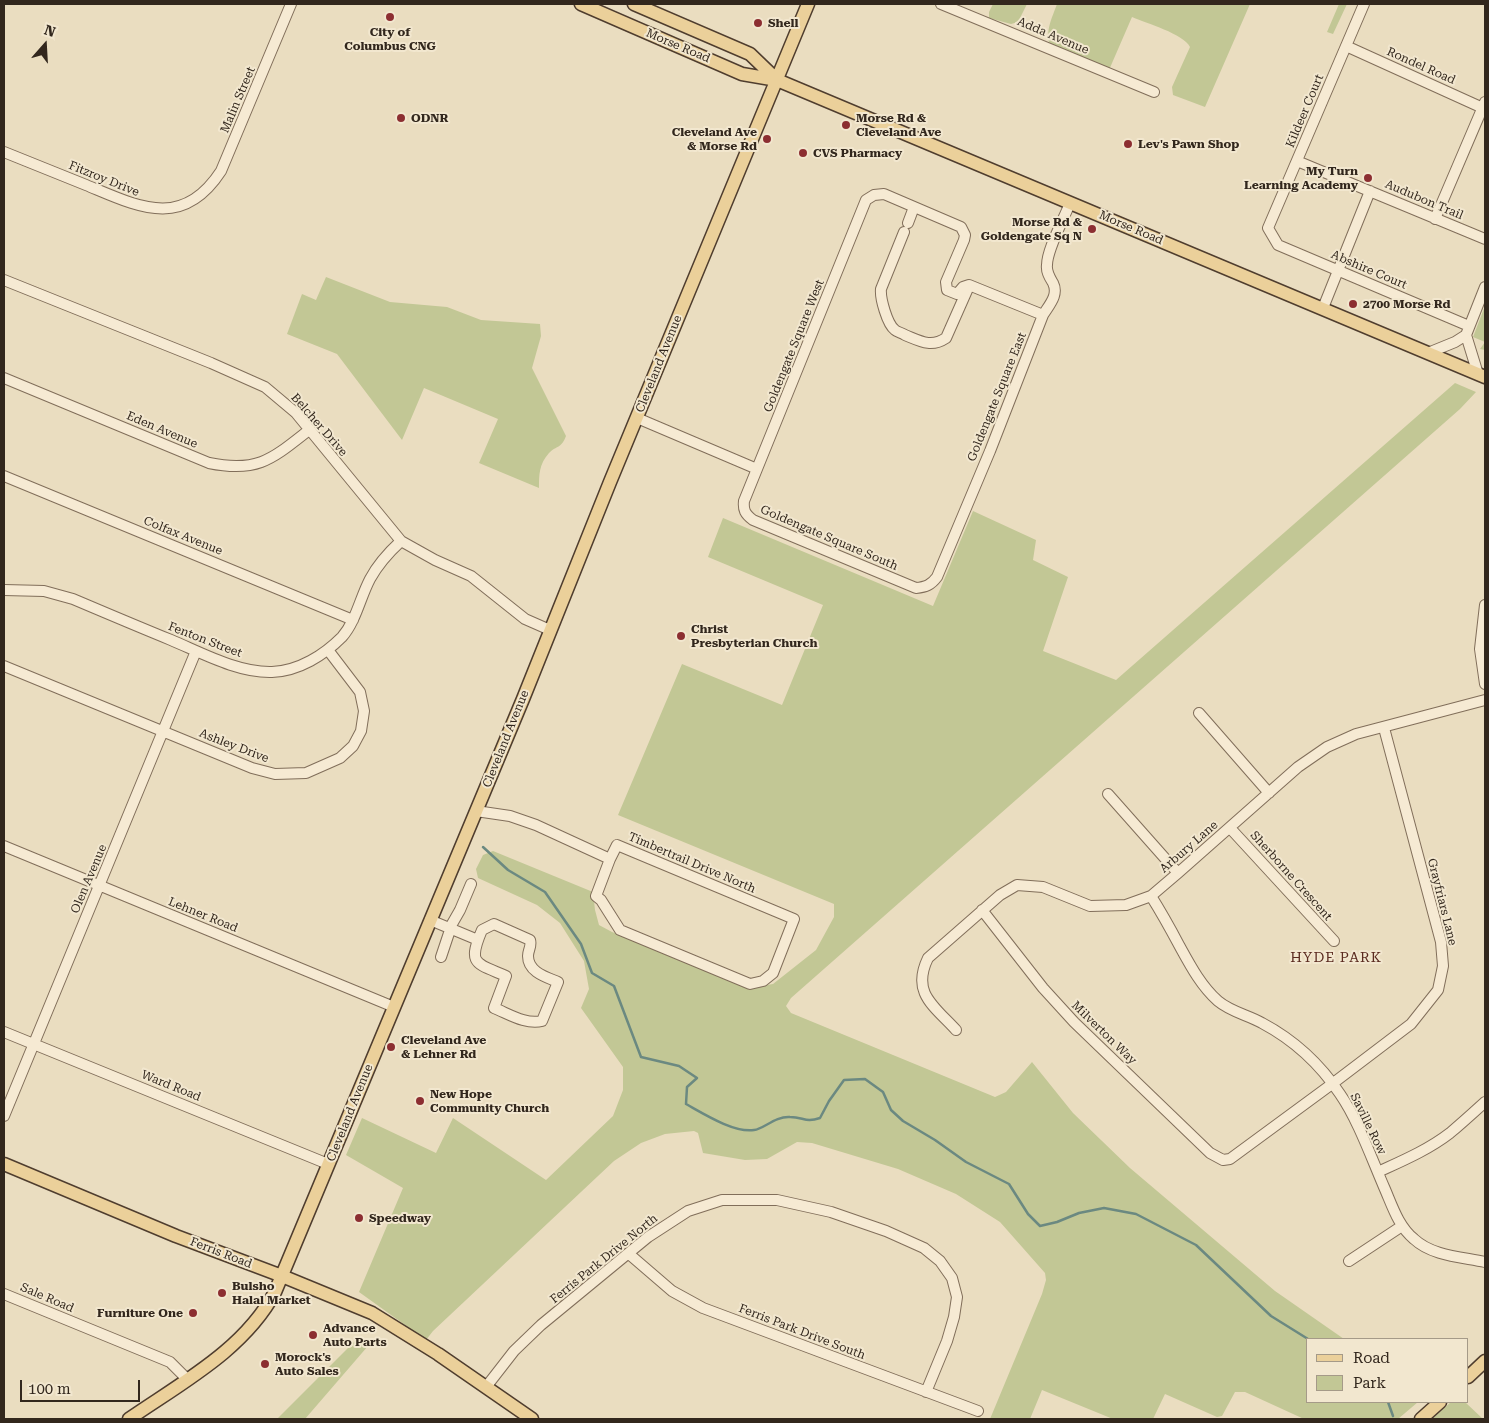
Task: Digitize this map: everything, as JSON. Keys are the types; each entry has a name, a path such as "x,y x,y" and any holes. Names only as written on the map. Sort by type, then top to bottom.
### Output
{"main road":[{"name":"Morse Road","path":"581,4 742,74 777,80 1482,375"},
{"name":"Morse Road","path":"634,4 750,54 777,80"},
{"name":"Cleveland Avenue","path":"129,1419 187,1379 251,1328 263,1313 282,1276 476,811 808,4"},
{"name":"Ferris Road","path":"4,1164 185,1240 282,1276 372,1313 418,1341 532,1419"},
{"path":"1469,1376 1485,1361"},
{"path":"1421,1419 1439,1403"}],"street":[{"name":"Malin Street","path":"196,198 214,181 221,171 291,4"},
{"name":"Adda Avenue","path":"941,4 1154,92"},
{"name":"Kildeer Court","path":"1268,228 1364,4"},
{"name":"Rondel Road","path":"1346,46 1484,106"},
{"path":"1436,218 1484,106"},
{"name":"Fitzroy Drive","path":"4,152 144,208 171,208 196,198"},
{"name":"Audubon Trail","path":"1297,161 1485,239"},
{"path":"1323,308 1370,191"},
{"name":"Goldengate Square West","path":"744,501 866,200 874,195 884,194 914,207"},
{"name":"Goldengate Square East","path":"916,588 925,588 938,577 1043,315 1054,298 1054,285 1049,277 1047,266 1050,252 1070,203"},
{"path":"969,285 946,338 939,342 926,343 895,330 881,297 881,290 914,207 961,227 964,231 964,240 946,286 950,292 957,294 963,287 969,285 1043,315"},
{"name":"Abshire Court","path":"1268,228 1278,245 1468,330"},
{"name":"Belcher Drive","path":"4,280 244,377 265,388 296,413 401,542 471,576 525,619 550,630"},
{"path":"1428,353 1456,342 1468,330 1485,287"},
{"path":"1468,330 1482,375"},
{"name":"Eden Avenue","path":"4,378 209,463 224,466 243,467 262,463 275,457 309,430"},
{"path":"637,418 757,469"},
{"name":"Colfax Avenue","path":"4,476 353,620"},
{"name":"Goldengate Square South","path":"744,501 743,508 746,515 753,520 916,588"},
{"name":"Fenton Street","path":"4,590 54,593 73,599 235,666 272,672 305,664 328,650 343,635 353,620 370,579 386,555 401,542"},
{"path":"1485,605 1480,649 1485,684"},
{"name":"Ashley Drive","path":"4,666 252,768 275,774 306,773 340,758 353,746 362,731 364,711 360,692 328,650"},
{"name":"Olen Avenue","path":"4,1116 196,651"},
{"name":"Arbury Lane","path":"956,1030 926,997 921,984 922,970 928,958 1000,895 1018,886 1043,887 1090,906 1126,904 1150,896 1298,767 1327,747 1356,734 1485,700"},
{"path":"1199,712 1269,793"},
{"name":"Grayfriars Lane","path":"1223,1160 1230,1159 1411,1024 1438,990 1443,966 1441,942 1384,728"},
{"path":"1108,794 1178,873"},
{"path":"476,811 510,816 610,859"},
{"name":"Sherborne Crescent","path":"1230,828 1334,941"},
{"name":"Timbertrail Drive North","path":"617,845 794,919 773,973 763,981 750,984 620,930 601,900 596,896 610,859 617,845"},
{"name":"Lehner Road","path":"4,846 394,1007"},
{"path":"441,957 471,884"},
{"name":"Saville Row","path":"1150,896 1198,978 1219,1002 1232,1010 1269,1026 1299,1047 1320,1068 1347,1106 1396,1215 1402,1226 1415,1241 1438,1252 1485,1262"},
{"name":"Milverton Way","path":"982,910 1042,988 1074,1022 1210,1153 1223,1160"},
{"path":"430,920 478,940"},
{"path":"494,924 530,940 531,946 528,954 532,968 538,973 558,982 542,1021 528,1022 494,1008 506,976 478,964 474,958 478,940 482,930 494,924"},
{"name":"Ward Road","path":"4,1032 328,1164"},
{"path":"1378,1172 1411,1157 1444,1137 1485,1102"},
{"name":"Ferris Park Drive North","path":"486,1387 514,1351 534,1332 648,1237 688,1211 722,1200 777,1200 831,1212 886,1230 924,1248 940,1261 952,1278 957,1297 954,1317 947,1341 926,1392"},
{"path":"1349,1261 1402,1226"},
{"name":"Ferris Park Drive South","path":"629,1254 672,1291 703,1308 978,1411"},
{"name":"Sale Road","path":"4,1294 170,1362 187,1379"}],"green space":[{"path":"993,4 1027,4 1018,22 1011,24 989,18 989,12"},
{"path":"1057,4 1250,4 1205,107 1173,95 1172,87 1190,47 1186,42 1164,29 1132,17 1109,70 1051,47 1048,36"},
{"path":"1339,4 1347,4 1333,34 1327,32"},
{"path":"326,277 390,302 447,307 481,320 540,324 541,336 532,368 566,436 561,445 549,453 543,461 539,488 479,463 498,419 424,388 402,440 337,354 287,334 302,294 316,300"},
{"path":"1485,306 1485,342 1473,337"},
{"path":"1485,342 1485,350 1480,349"},
{"path":"1455,383 1476,392 1460,409 791,998 786,1006 791,1013 995,1097 1006,1092 1032,1062 1073,1113 1130,1168 1275,1291 1343,1338 1306,1338 1306,1403 1417,1403 1398,1419 1304,1419 1245,1392 1235,1392 1222,1416 1217,1417 1165,1394 1153,1419 1113,1419 1042,1390 1030,1419 990,1419 1042,1294 1046,1280 1045,1273 1000,1222 956,1194 898,1169 812,1143 797,1142 767,1159 745,1160 703,1153 698,1133 694,1131 665,1134 641,1143 614,1161 433,1331 426,1340 359,1292 403,1188 346,1155 362,1118 436,1153 453,1118 546,1180 613,1116 623,1090 623,1067 581,1008 589,989 584,961 560,923 537,905 478,878 476,869 483,855 493,851 593,892 599,925 612,932 754,987 773,984 816,950 834,917 834,904 618,815 682,664 782,705 823,605 708,557 723,518 933,606 973,511 1036,540 1033,560 1068,577 1043,651 1116,680"},
{"path":"357,1339 366,1339 368,1346 305,1419 277,1419"},
{"path":"1450,1403 1466,1403 1483,1419 1432,1419"}],"waterway":[{"path":"483,847 508,870 545,892 581,944 592,973 614,986 641,1057 679,1066 697,1078 687,1087 686,1104 728,1126 737,1129 754,1130 779,1118 795,1117 808,1120 820,1118 844,1080 865,1079 883,1092 891,1110 903,1121 935,1140 966,1162 1009,1184 1028,1214 1040,1226 1057,1222 1079,1213 1104,1208 1136,1214 1196,1245 1271,1316 1306,1338"},
{"path":"1388,1403 1393,1416"}],"place":[{"name":"City of Columbus CNG","path":"390,17"},
{"name":"Shell","path":"758,23"},
{"name":"ODNR","path":"401,118"},
{"name":"Morse Rd & Cleveland Ave","path":"846,125"},
{"name":"Cleveland Ave & Morse Rd","path":"767,139"},
{"name":"Lev's Pawn Shop","path":"1128,144"},
{"name":"CVS Pharmacy","path":"803,153"},
{"name":"My Turn Learning Academy","path":"1368,178"},
{"name":"Morse Rd & Goldengate Sq N","path":"1092,229"},
{"name":"2700 Morse Rd","path":"1353,304"},
{"name":"Christ Presbyterian Church","path":"681,636"},
{"name":"Cleveland Ave & Lehner Rd","path":"391,1047"},
{"name":"New Hope Community Church","path":"420,1101"},
{"name":"Speedway","path":"359,1218"},
{"name":"Bulsho Halal Market","path":"222,1293"},
{"name":"Furniture One","path":"193,1313"},
{"name":"Advance Auto Parts","path":"313,1335"},
{"name":"Morock's Auto Sales","path":"265,1364"}],"district":[{"name":"HYDE PARK","path":"1336,958"}]}
